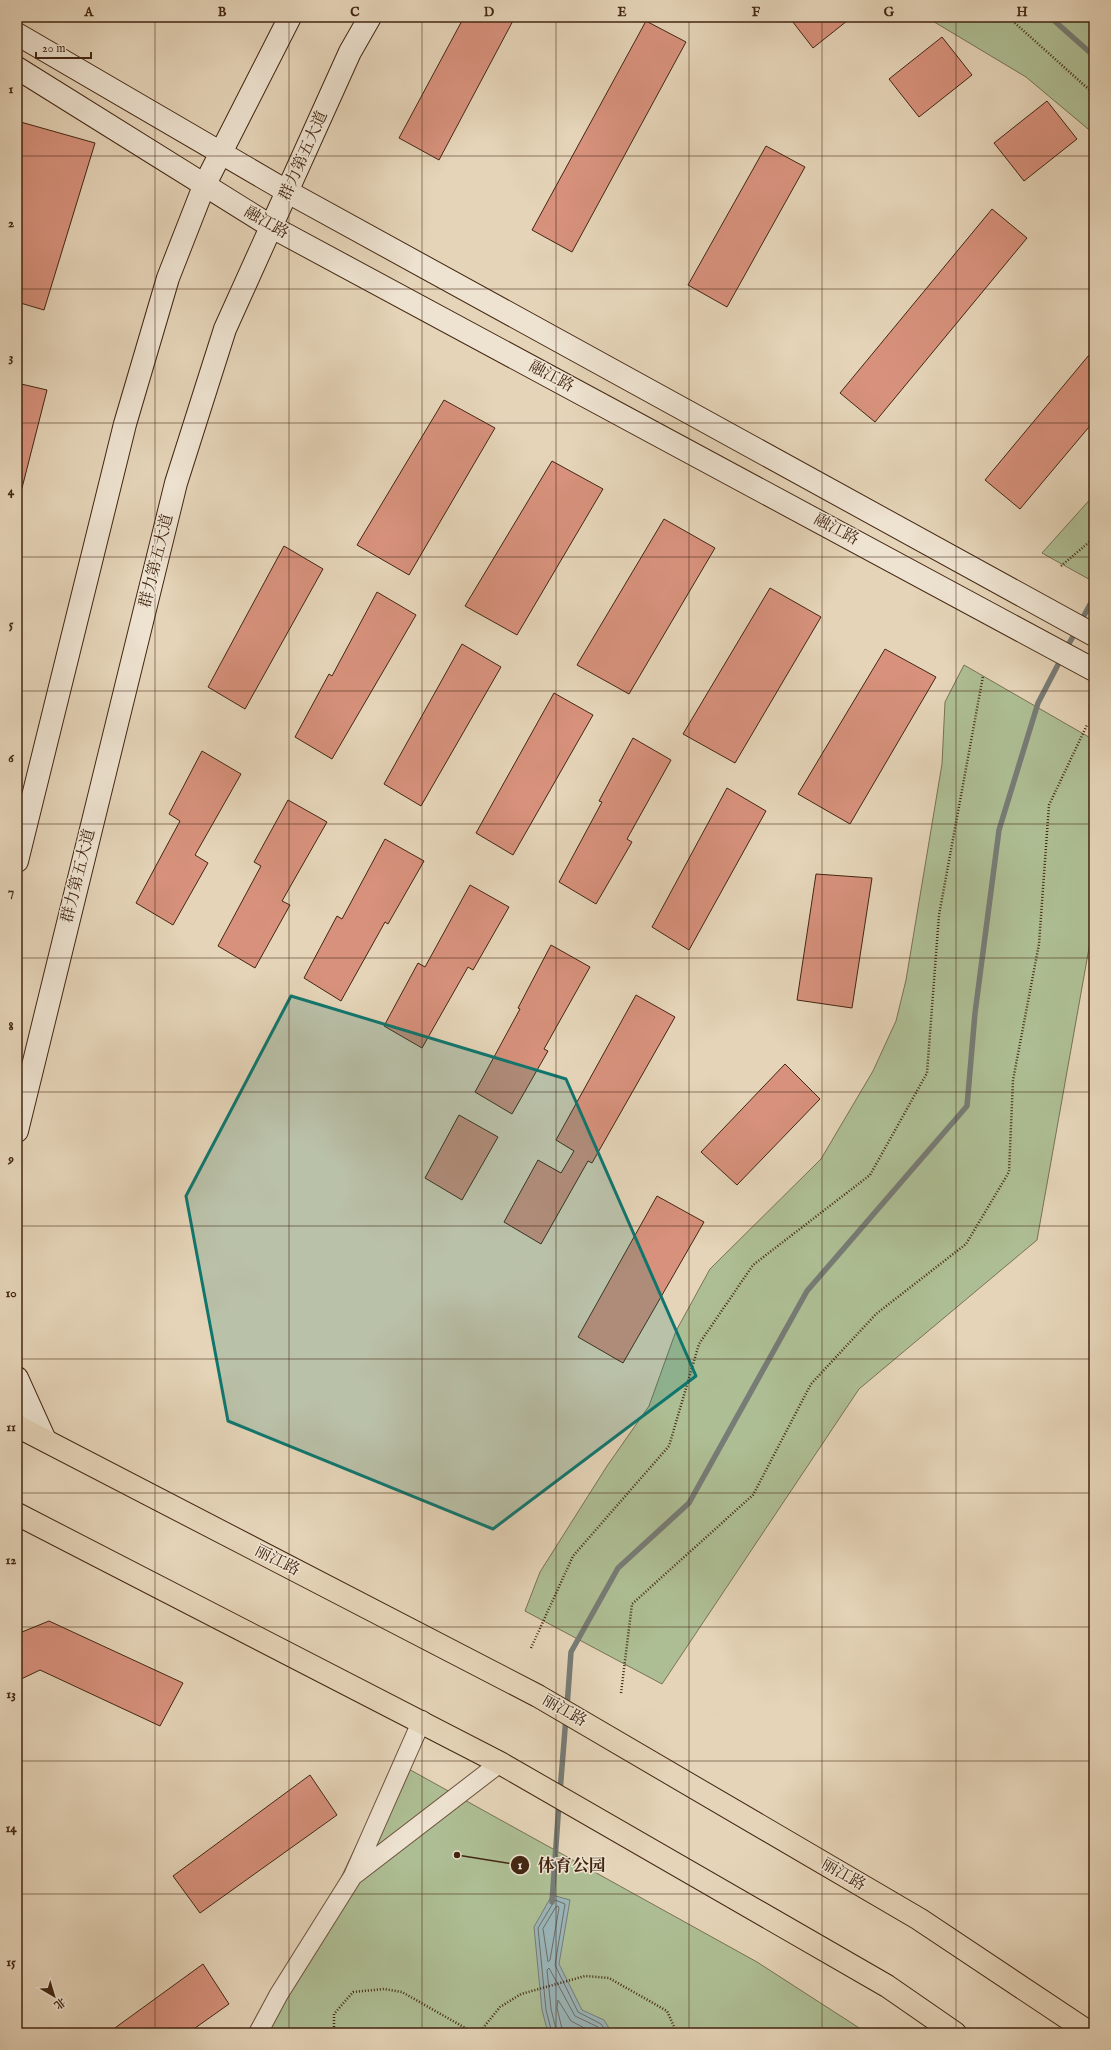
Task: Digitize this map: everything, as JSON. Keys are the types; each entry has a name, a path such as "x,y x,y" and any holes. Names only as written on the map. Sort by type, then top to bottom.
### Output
{"main road":[{"path":"17,861 125,424 168,278 204,186 290,17"},
{"name":"群力第五大道","path":"17,1131 176,483 225,329 350,52 370,17"},
{"name":"融江路","path":"17,34 288,192 1094,635"},
{"name":"融江路","path":"17,68 272,227 1094,670"},
{"path":"17,1378 45,1440"},
{"name":"丽江路","path":"17,1426 538,1696 919,1919 1090,2033"},
{"path":"19,1517 422,1720 500,1763 888,1986 955,2033"}],"street":[{"path":"258,2033 279,1994 353,1876 422,1720"},
{"path":"353,1876 500,1763"}],"path":[{"path":"1008,17 1094,94"},
{"path":"1061,566 1094,538"},
{"path":"531,1648 573,1556 669,1446 699,1344 752,1264 870,1175 927,1072 939,915 984,676"},
{"path":"620,1693 632,1604 753,1495 811,1384 876,1314 966,1244 1009,1172 1013,1080 1039,944 1049,805 1087,725"},
{"path":"479,2033 500,2007 521,1994 585,1976 609,1978 667,2011 677,2033"},
{"path":"334,2033 334,2014 353,1992 384,1989 402,1992 474,2033"}],"highlighted area":[{"path":"291,996 566,1079 696,1376 493,1529 228,1421 186,1196"}],"green space":[{"path":"926,17 1094,17 1094,134 1026,77"},
{"path":"1094,495 1094,582 1042,553"},
{"path":"964,665 1094,740 1094,920 1037,1240 859,1389 662,1684 525,1611 540,1572 607,1466 649,1406 676,1331 710,1269 821,1159 873,1071 896,1021 906,980 942,764 945,702"},
{"path":"396,1762 757,1962 867,2033 267,2033"}],"water":[{"path":"552,1895 570,1900 559,1964 582,2010 604,2020 612,2033 548,2033 542,2010 534,1927"}],"building":[{"path":"464,17 515,17 439,160 399,138"},
{"path":"789,17 852,17 813,48"},
{"path":"646,21 686,42 572,252 532,230"},
{"path":"942,37 972,75 919,117 889,79"},
{"path":"1047,101 1077,139 1024,181 994,143"},
{"path":"17,121 95,143 44,310 17,302"},
{"path":"766,146 805,167 727,307 688,285"},
{"path":"992,209 1027,238 875,422 840,393"},
{"path":"1094,349 1094,421 1020,509 985,480"},
{"path":"17,383 47,390 22,488 17,487"},
{"path":"444,400 495,428 409,575 357,545"},
{"path":"552,461 603,489 517,635 465,606"},
{"path":"664,519 715,548 629,694 577,665"},
{"path":"284,546 323,569 245,709 208,687"},
{"path":"770,588 821,617 735,763 683,734"},
{"path":"377,592 416,615 332,759 295,737 329,674 332,676"},
{"path":"462,644 501,667 421,806 384,784"},
{"path":"885,649 936,677 850,824 798,794"},
{"path":"554,693 593,715 513,855 476,833"},
{"path":"633,738 671,760 627,839 632,842 596,904 559,882 602,802 599,801"},
{"path":"202,751 241,774 195,855 208,863 173,925 136,903 180,821 169,814"},
{"path":"727,788 766,811 689,950 652,927"},
{"path":"288,800 327,822 282,901 290,905 255,968 218,946 261,866 254,862"},
{"path":"385,839 424,861 388,924 385,922 341,1001 304,978 337,916 342,919"},
{"path":"816,874 872,878 852,1008 797,1000"},
{"path":"470,885 509,907 473,970 468,967 422,1048 384,1026 418,963 425,967"},
{"path":"551,945 590,967 544,1049 548,1051 512,1114 475,1092 520,1009 518,1008"},
{"path":"636,995 675,1017 592,1163 588,1161 541,1244 504,1222 538,1160 561,1173 574,1151 556,1140"},
{"path":"785,1064 820,1099 737,1185 701,1152"},
{"path":"459,1115 498,1137 462,1200 425,1178"},
{"path":"657,1196 704,1222 623,1363 578,1337"},
{"path":"49,1621 183,1683 160,1726 40,1670 17,1681 17,1634"},
{"path":"310,1775 337,1815 200,1913 173,1876"},
{"path":"203,1964 229,2004 188,2033 108,2033"}],"waterway":[{"path":"1050,17 1094,56"},
{"path":"1080,623 1094,597"},
{"path":"1066,649 1076,631"},
{"path":"567,1707 571,1652 618,1568 689,1503 807,1291 967,1106 975,1013 999,830 1038,703 1062,657"},
{"path":"560,1792 566,1717"},
{"path":"552,1902 559,1803"}],"place":[{"name":"体育公园","path":"457,1855"}]}
